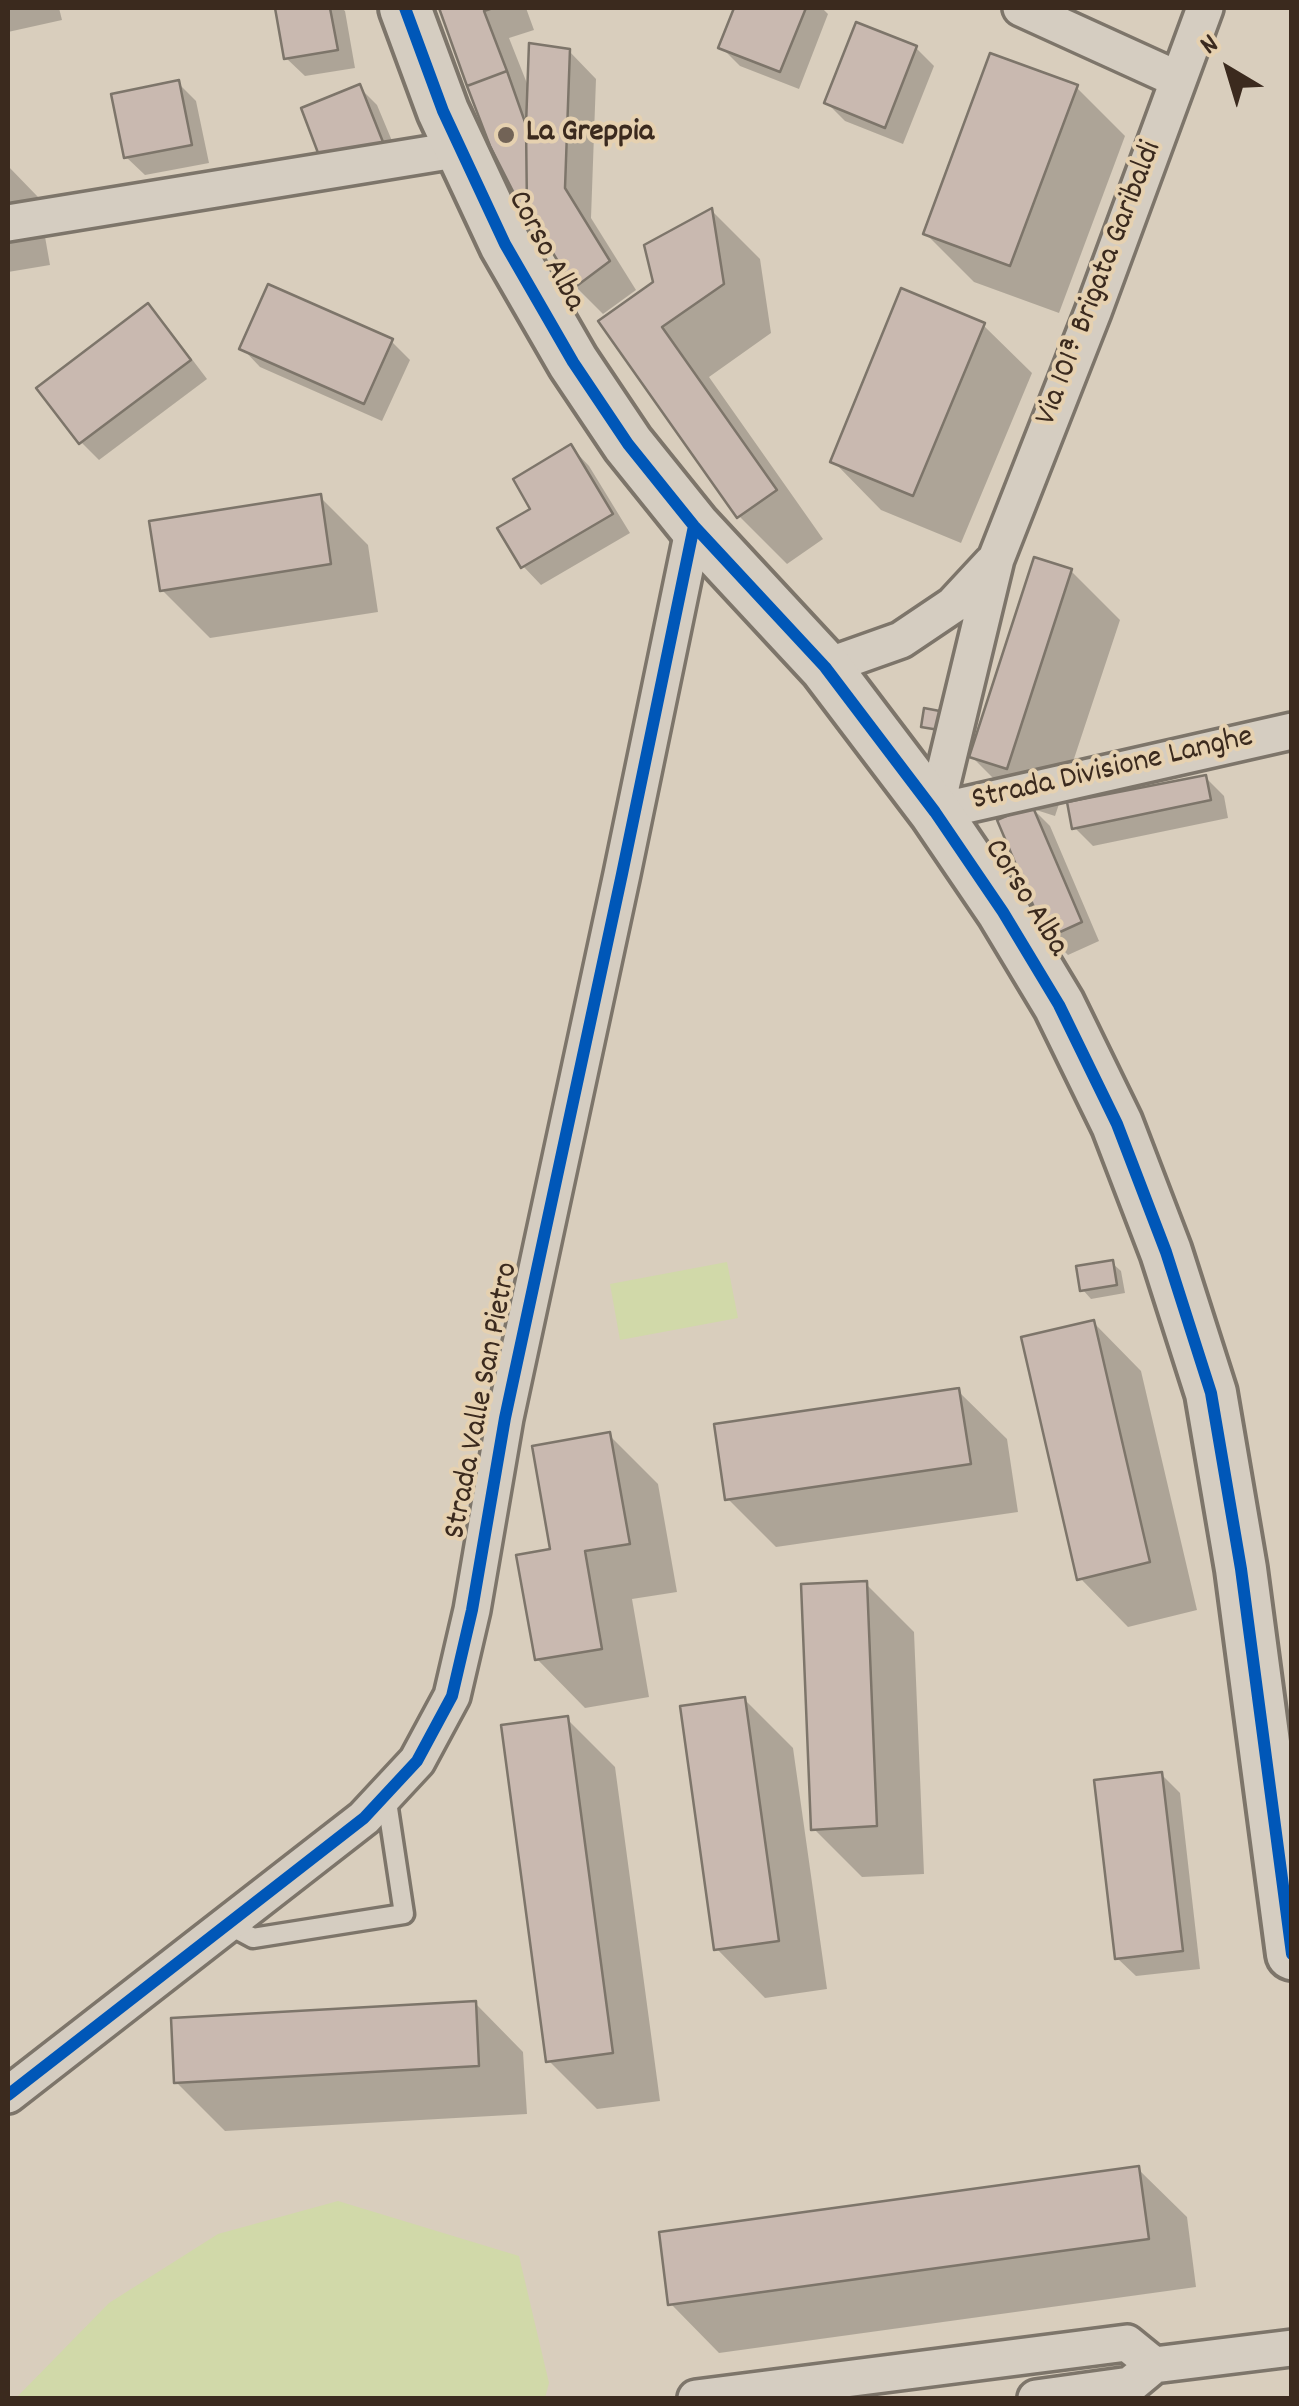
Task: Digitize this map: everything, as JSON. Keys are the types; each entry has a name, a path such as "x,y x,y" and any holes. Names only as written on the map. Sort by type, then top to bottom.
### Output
{"street":[{"name":"Corso Alba","path":"405,8 444,110 505,244 572,362 628,444 694,526 825,667 936,812 1003,912 1058,1005 1117,1124 1166,1252 1211,1393 1241,1570 1292,1954"},
{"path":"1021,8 1177,79"},
{"name":"Via 101ª Brigata Garibaldi","path":"936,812 996,559 1204,8"},
{"path":"8,224 462,149"},
{"name":"Strada Valle San Pietro","path":"16,2083 364,1818 417,1761 452,1696 472,1610 509,1399 694,526"},
{"name":"Via 101ª Brigata Garibaldi","path":"825,667 901,640 954,606 996,559"},
{"name":"Strada Divisione Langhe","path":"936,812 1292,731"},
{"path":"696,2398 1127,2343 1154,2365"},
{"path":"1036,2398 1130,2385 1154,2365 1292,2348"}],"lane":[{"path":"226,1924 253,1938 404,1914 386,1794"}],"green space":[{"path":"727,1262 738,1318 620,1340 610,1284"},
{"path":"338,2201 519,2256 549,2383 545,2398 16,2398 109,2303 218,2234"}],"building":[{"path":"275,8 330,8 338,50 284,59"},
{"path":"439,8 493,8 484,11 507,71 467,86"},
{"path":"734,8 806,8 780,72 718,48"},
{"path":"856,22 917,46 885,128 824,103"},
{"path":"529,43 570,49 565,188 610,261 574,288 527,210"},
{"path":"990,53 1078,85 1010,266 923,234"},
{"name":"La Greppia","path":"507,71 526,125 527,210 523,211 490,146 467,86"},
{"path":"179,80 192,145 124,158 111,94"},
{"path":"360,84 383,142 323,166 301,108"},
{"path":"712,208 724,284 662,327 777,490 737,518 598,321 653,282 644,245"},
{"path":"268,284 393,339 364,404 239,349"},
{"path":"901,288 985,323 913,496 830,462"},
{"path":"148,303 191,360 79,444 36,388"},
{"path":"571,444 613,514 521,568 497,528 530,509 513,479"},
{"path":"321,494 331,564 160,591 149,521"},
{"path":"1034,557 1072,569 1007,769 969,757"},
{"path":"924,708 945,712 939,730 921,727"},
{"path":"1206,775 1211,800 1072,829 1067,802"},
{"path":"1032,805 1082,922 1047,938 997,820"},
{"path":"1113,1260 1117,1285 1080,1291 1076,1266"},
{"path":"1094,1320 1150,1562 1077,1580 1021,1337"},
{"path":"959,1388 971,1464 725,1500 714,1424"},
{"path":"610,1432 630,1544 585,1551 602,1649 535,1660 516,1555 550,1549 532,1446"},
{"path":"867,1581 877,1826 811,1830 801,1584"},
{"path":"745,1697 779,1941 714,1950 680,1706"},
{"path":"568,1716 613,2053 546,2062 501,1725"},
{"path":"1162,1772 1183,1951 1115,1959 1094,1780"},
{"path":"476,2001 479,2066 174,2083 171,2018"},
{"path":"1139,2166 1149,2239 668,2305 659,2232"}],"cycle path":[{"path":"405,8 443,111 505,244 573,362 628,444 694,526 825,667 935,812 1003,912 1059,1005 1117,1124 1166,1252 1211,1393 1241,1569 1292,1954"},
{"path":"8,2095 364,1818 417,1761 452,1696 472,1610 505,1418 694,526"}],"place":[{"name":"La Greppia","path":"506,135"}]}
